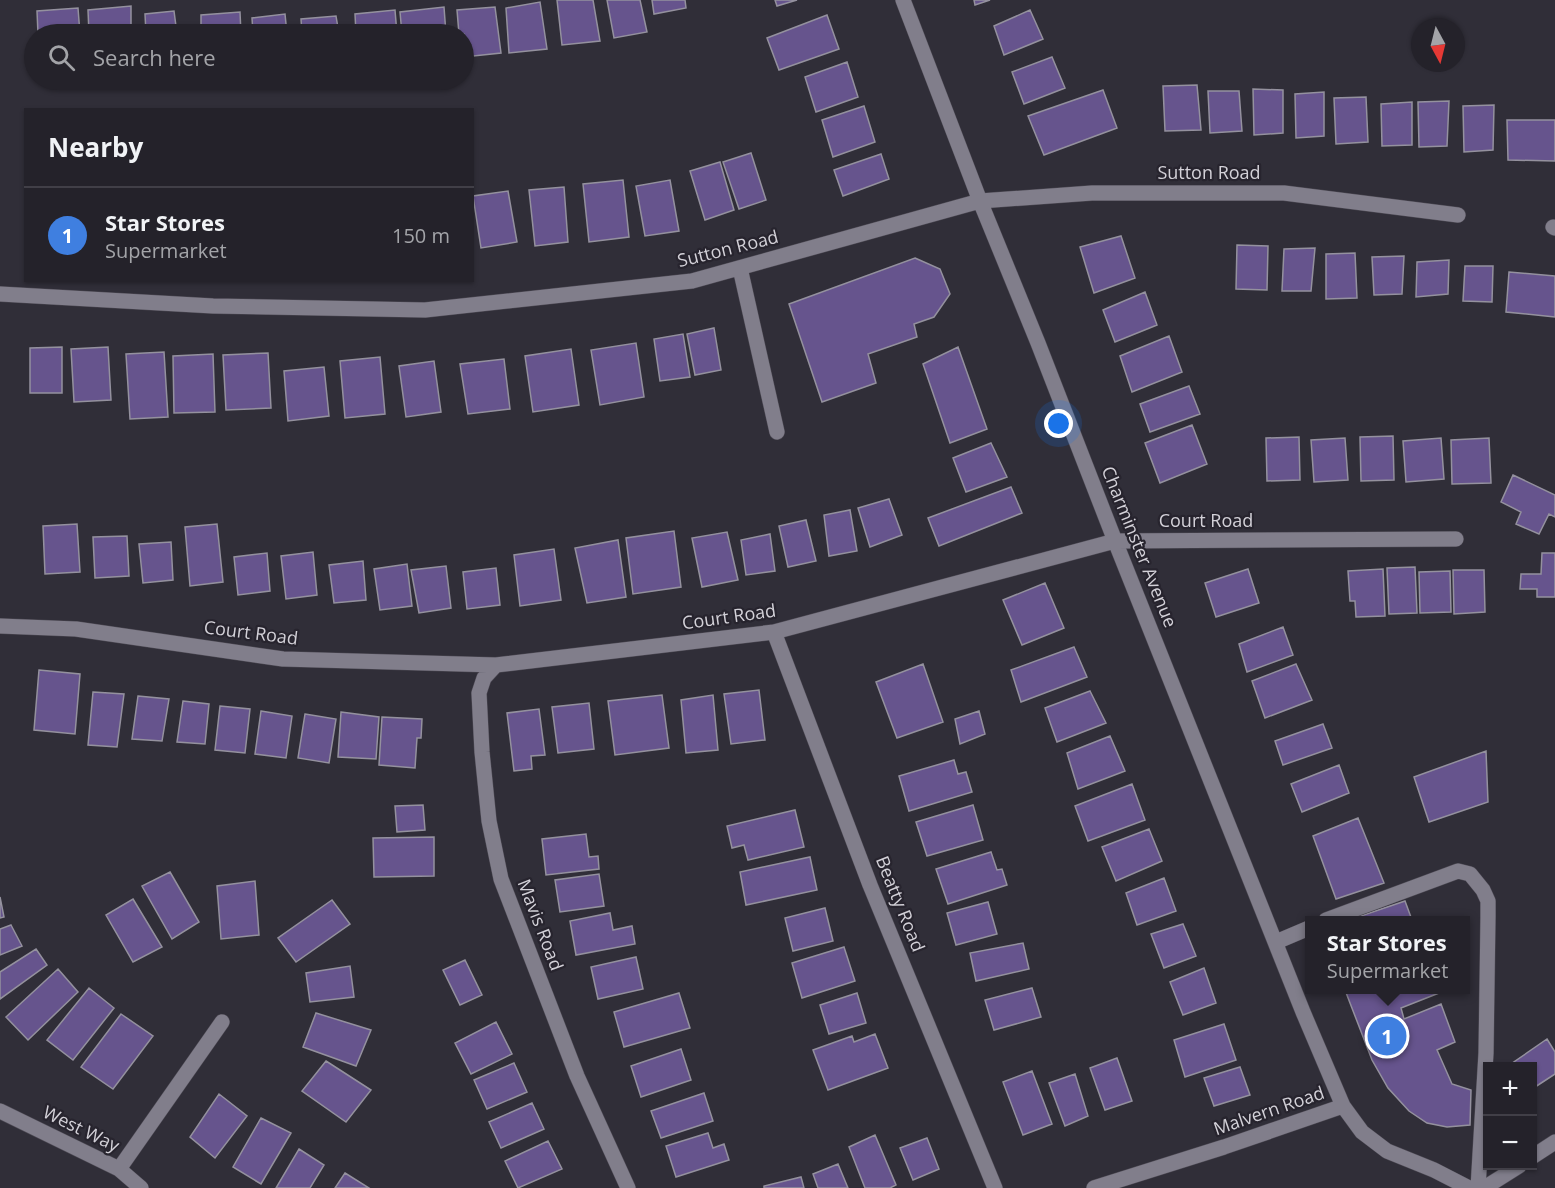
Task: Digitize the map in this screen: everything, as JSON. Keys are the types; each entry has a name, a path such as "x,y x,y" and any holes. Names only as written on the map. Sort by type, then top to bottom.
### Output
{"street":[{"name":"Charminster Avenue","path":"903,0 1115,541 1303,1012 1343,1106"},
{"name":"Sutton Road","path":"0,294 213,306 425,310 692,281 980,201 1092,193 1284,193 1458,215"},
{"path":"740,268 777,432"},
{"name":"Court Road","path":"0,626 76,629 283,658 496,665 774,632 1115,541 1456,539"},
{"name":"Beatty Road","path":"774,632 870,885 995,1188"},
{"name":"Mavis Road","path":"496,665 484,678 479,693 489,821 501,879 577,1076 628,1188"},
{"path":"1339,916 1458,871 1470,874 1483,890 1488,901 1486,1053 1478,1188"},
{"path":"1276,942 1305,930"},
{"path":"119,1169 222,1022"},
{"name":"Malvern Road","path":"1094,1188 1343,1106 1362,1132 1387,1151 1434,1170 1469,1188"},
{"name":"West Way","path":"0,1111 119,1169 141,1188"},
{"path":"1537,1154 1555,1142"},
{"path":"1484,1188 1513,1170"}],"building":[{"path":"557,0 593,0 600,41 562,45"},
{"path":"607,0 640,0 647,32 614,38"},
{"path":"652,0 685,0 686,8 654,14"},
{"path":"775,0 797,0 777,6"},
{"path":"974,0 990,0 975,5"},
{"path":"540,2 547,49 509,53 506,8"},
{"path":"131,6 131,24 89,24 88,10"},
{"path":"444,7 445,24 401,24 400,12"},
{"path":"495,7 501,53 474,56 474,24 458,24 457,10"},
{"path":"78,8 79,24 38,24 37,11"},
{"path":"395,10 396,24 356,24 355,14"},
{"path":"1030,10 1043,39 1004,55 994,26"},
{"path":"174,11 176,24 146,24 145,14"},
{"path":"240,12 241,24 201,24 201,15"},
{"path":"285,14 286,24 252,24 252,18"},
{"path":"827,15 839,49 779,70 767,38"},
{"path":"336,16 337,24 301,24 301,19"},
{"path":"1052,57 1065,88 1024,104 1012,72"},
{"path":"847,62 858,97 816,112 805,77"},
{"path":"1197,85 1201,130 1165,131 1163,86"},
{"path":"1253,89 1283,90 1283,133 1254,135"},
{"path":"1103,90 1117,128 1044,155 1028,116"},
{"path":"1208,91 1239,91 1242,131 1210,133"},
{"path":"1324,92 1324,136 1296,138 1295,94"},
{"path":"1366,97 1368,142 1336,144 1334,98"},
{"path":"1449,101 1447,146 1419,147 1418,102"},
{"path":"1412,102 1412,145 1382,146 1381,104"},
{"path":"1494,105 1493,150 1464,152 1463,106"},
{"path":"864,106 875,142 833,157 822,120"},
{"path":"1507,120 1555,120 1555,161 1508,160"},
{"path":"751,153 766,200 739,209 723,162"},
{"path":"881,154 889,179 843,196 834,170"},
{"path":"720,162 734,210 705,220 690,171"},
{"path":"623,180 629,237 589,242 583,184"},
{"path":"670,180 679,231 645,236 636,186"},
{"path":"564,187 568,242 535,246 529,190"},
{"path":"508,191 517,242 481,248 474,196"},
{"path":"1121,236 1135,278 1094,293 1080,247"},
{"path":"1237,245 1268,246 1267,290 1236,289"},
{"path":"1315,248 1311,291 1282,291 1284,249"},
{"path":"1355,253 1357,298 1326,299 1326,254"},
{"path":"1404,256 1402,294 1374,295 1372,257"},
{"path":"915,258 940,269 950,294 934,317 914,324 917,337 868,354 876,383 822,402 789,304"},
{"path":"1449,260 1448,294 1416,297 1417,262"},
{"path":"1465,266 1493,266 1492,302 1463,301"},
{"path":"1509,272 1555,276 1555,317 1506,312"},
{"path":"1145,292 1157,325 1115,342 1103,310"},
{"path":"714,328 721,370 695,375 687,334"},
{"path":"683,334 690,377 660,381 654,339"},
{"path":"1169,336 1182,372 1132,392 1120,356"},
{"path":"636,343 644,397 600,405 591,350"},
{"path":"62,347 62,393 30,393 30,348"},
{"path":"108,347 111,400 74,402 71,349"},
{"path":"958,347 987,429 950,443 923,364"},
{"path":"571,349 579,405 533,412 525,356"},
{"path":"164,352 168,417 130,419 126,354"},
{"path":"268,353 271,408 226,410 223,355"},
{"path":"213,354 215,412 174,413 173,356"},
{"path":"380,357 385,414 345,418 340,361"},
{"path":"504,359 510,409 468,414 460,364"},
{"path":"434,361 441,412 406,417 399,366"},
{"path":"324,367 329,416 288,421 284,371"},
{"path":"1189,386 1200,414 1150,432 1140,404"},
{"path":"1192,425 1207,464 1160,483 1145,443"},
{"path":"1393,436 1394,480 1361,481 1360,437"},
{"path":"1299,437 1300,480 1267,481 1266,438"},
{"path":"1345,438 1348,480 1314,482 1311,440"},
{"path":"1441,438 1444,479 1406,482 1403,441"},
{"path":"1489,438 1491,483 1452,484 1451,440"},
{"path":"991,443 1007,477 966,492 953,458"},
{"path":"1513,475 1555,495 1555,517 1549,514 1539,534 1516,524 1521,512 1501,502"},
{"path":"1011,487 1022,513 939,546 928,518"},
{"path":"889,499 902,535 870,547 858,508"},
{"path":"850,510 857,551 829,556 824,515"},
{"path":"806,520 816,561 788,567 779,526"},
{"path":"77,524 80,572 45,574 43,526"},
{"path":"217,524 223,582 190,586 185,527"},
{"path":"674,531 681,587 633,594 626,538"},
{"path":"727,532 738,580 702,587 692,538"},
{"path":"770,534 775,571 746,575 741,540"},
{"path":"127,536 129,576 95,578 93,537"},
{"path":"618,540 626,597 587,603 575,548"},
{"path":"171,542 173,580 143,583 139,544"},
{"path":"554,549 561,600 520,606 514,555"},
{"path":"313,552 317,595 286,599 281,556"},
{"path":"267,553 270,591 238,595 234,557"},
{"path":"1542,553 1555,553 1555,597 1537,597 1537,589 1520,589 1521,574 1541,574"},
{"path":"363,561 366,600 334,603 329,565"},
{"path":"407,564 412,606 380,610 374,569"},
{"path":"446,566 451,608 419,613 411,570"},
{"path":"1415,567 1417,613 1389,614 1387,568"},
{"path":"496,568 500,605 467,609 463,572"},
{"path":"1248,569 1259,603 1216,617 1205,583"},
{"path":"1383,569 1385,616 1356,617 1355,601 1350,601 1348,571"},
{"path":"1453,570 1484,570 1485,612 1454,614"},
{"path":"1450,571 1451,612 1420,613 1419,572"},
{"path":"1045,583 1064,628 1022,645 1003,600"},
{"path":"1283,627 1293,655 1247,672 1239,644"},
{"path":"1074,647 1087,677 1021,702 1011,670"},
{"path":"923,664 943,722 897,738 876,682"},
{"path":"1296,664 1312,700 1265,718 1252,681"},
{"path":"39,670 80,674 75,734 34,730"},
{"path":"759,690 765,740 731,744 724,694"},
{"path":"1090,691 1106,723 1057,742 1045,708"},
{"path":"93,692 124,694 117,747 88,745"},
{"path":"662,695 669,748 615,755 608,701"},
{"path":"713,695 718,750 686,753 681,700"},
{"path":"138,696 169,699 162,741 132,739"},
{"path":"183,701 209,704 205,744 177,742"},
{"path":"589,703 594,749 558,753 552,707"},
{"path":"220,706 250,709 245,753 215,750"},
{"path":"539,709 545,755 531,756 532,769 514,771 507,713"},
{"path":"261,711 292,716 286,758 255,754"},
{"path":"979,711 985,734 960,744 955,719"},
{"path":"341,712 379,717 376,759 338,757"},
{"path":"305,714 336,719 329,763 298,758"},
{"path":"382,717 422,719 421,738 417,738 415,768 379,765"},
{"path":"1323,724 1332,748 1283,765 1275,741"},
{"path":"1110,736 1125,771 1078,789 1067,753"},
{"path":"1486,751 1488,802 1429,822 1414,777"},
{"path":"954,760 958,774 966,772 972,792 909,811 899,776"},
{"path":"1339,765 1349,793 1302,812 1291,784"},
{"path":"1132,784 1145,820 1088,841 1075,806"},
{"path":"423,805 425,830 397,832 395,806"},
{"path":"973,805 983,840 927,856 916,822"},
{"path":"795,810 804,847 748,860 744,845 732,848 727,826"},
{"path":"1358,818 1384,883 1336,899 1313,836"},
{"path":"1149,829 1162,861 1116,881 1102,847"},
{"path":"586,834 589,857 598,856 599,869 546,875 542,839"},
{"path":"434,837 434,876 374,877 373,838"},
{"path":"991,852 997,870 1002,869 1007,885 948,904 936,869"},
{"path":"810,857 817,890 746,905 740,872"},
{"path":"170,872 199,922 172,939 142,886"},
{"path":"599,874 604,906 560,912 555,880"},
{"path":"1164,878 1176,911 1137,925 1126,893"},
{"path":"255,881 259,935 221,939 217,886"},
{"path":"0,897 4,917 0,918"},
{"path":"133,899 162,947 133,962 106,915"},
{"path":"332,900 350,924 296,962 278,938"},
{"path":"1405,901 1411,916 1361,916"},
{"path":"988,902 997,934 956,945 947,913"},
{"path":"825,908 833,941 793,951 785,918"},
{"path":"610,913 613,930 632,926 635,944 576,955 570,921"},
{"path":"1183,924 1196,956 1164,968 1151,934"},
{"path":"11,925 22,946 0,955 0,929"},
{"path":"1023,943 1029,969 976,981 970,953"},
{"path":"844,947 855,981 802,998 792,963"},
{"path":"36,949 47,965 0,999 0,972"},
{"path":"636,957 643,989 598,999 591,967"},
{"path":"465,960 482,995 460,1005 443,970"},
{"path":"350,966 354,997 310,1002 306,973"},
{"path":"1204,968 1216,1003 1183,1015 1170,982"},
{"path":"58,969 78,992 28,1040 6,1017"},
{"path":"89,988 114,1008 73,1060 47,1040"},
{"path":"1032,988 1041,1017 994,1030 985,1000"},
{"path":"679,993 690,1028 624,1047 614,1012"},
{"path":"857,993 866,1023 829,1034 820,1005"},
{"path":"1347,994 1436,994 1401,1008 1404,1019 1441,1004 1455,1042 1437,1050 1452,1084 1471,1090 1470,1125 1447,1127 1427,1123 1409,1111 1388,1088 1372,1060"},
{"path":"316,1013 371,1030 356,1066 303,1047"},
{"path":"121,1014 153,1036 113,1089 81,1067"},
{"path":"496,1022 512,1054 471,1074 455,1043"},
{"path":"1224,1024 1236,1060 1185,1077 1174,1040"},
{"path":"875,1034 888,1068 828,1090 813,1050 852,1036 854,1042"},
{"path":"1547,1039 1555,1052 1555,1074 1537,1086 1537,1062 1514,1062"},
{"path":"681,1049 691,1080 641,1097 631,1066"},
{"path":"1117,1058 1132,1101 1105,1110 1090,1068"},
{"path":"326,1061 371,1090 346,1122 302,1091"},
{"path":"514,1063 527,1092 487,1109 474,1080"},
{"path":"1240,1067 1250,1095 1214,1106 1204,1078"},
{"path":"1032,1071 1052,1124 1023,1135 1003,1082"},
{"path":"1075,1074 1088,1116 1065,1126 1049,1083"},
{"path":"704,1093 713,1121 661,1138 651,1111"},
{"path":"219,1094 247,1116 215,1158 190,1137"},
{"path":"532,1103 544,1129 501,1148 489,1122"},
{"path":"261,1118 291,1133 261,1184 233,1167"},
{"path":"708,1133 713,1148 724,1144 729,1160 676,1177 666,1146"},
{"path":"875,1135 896,1185 890,1188 865,1188 849,1147"},
{"path":"927,1138 939,1169 913,1180 900,1148"},
{"path":"548,1141 562,1169 518,1188 505,1161"},
{"path":"299,1149 324,1165 310,1188 276,1188"},
{"path":"838,1164 848,1188 818,1188 813,1174"},
{"path":"345,1173 369,1188 335,1188"},
{"path":"801,1177 804,1188 764,1188 764,1186"}],"place":[{"name":"Star Stores","path":"1387,1036"}]}
